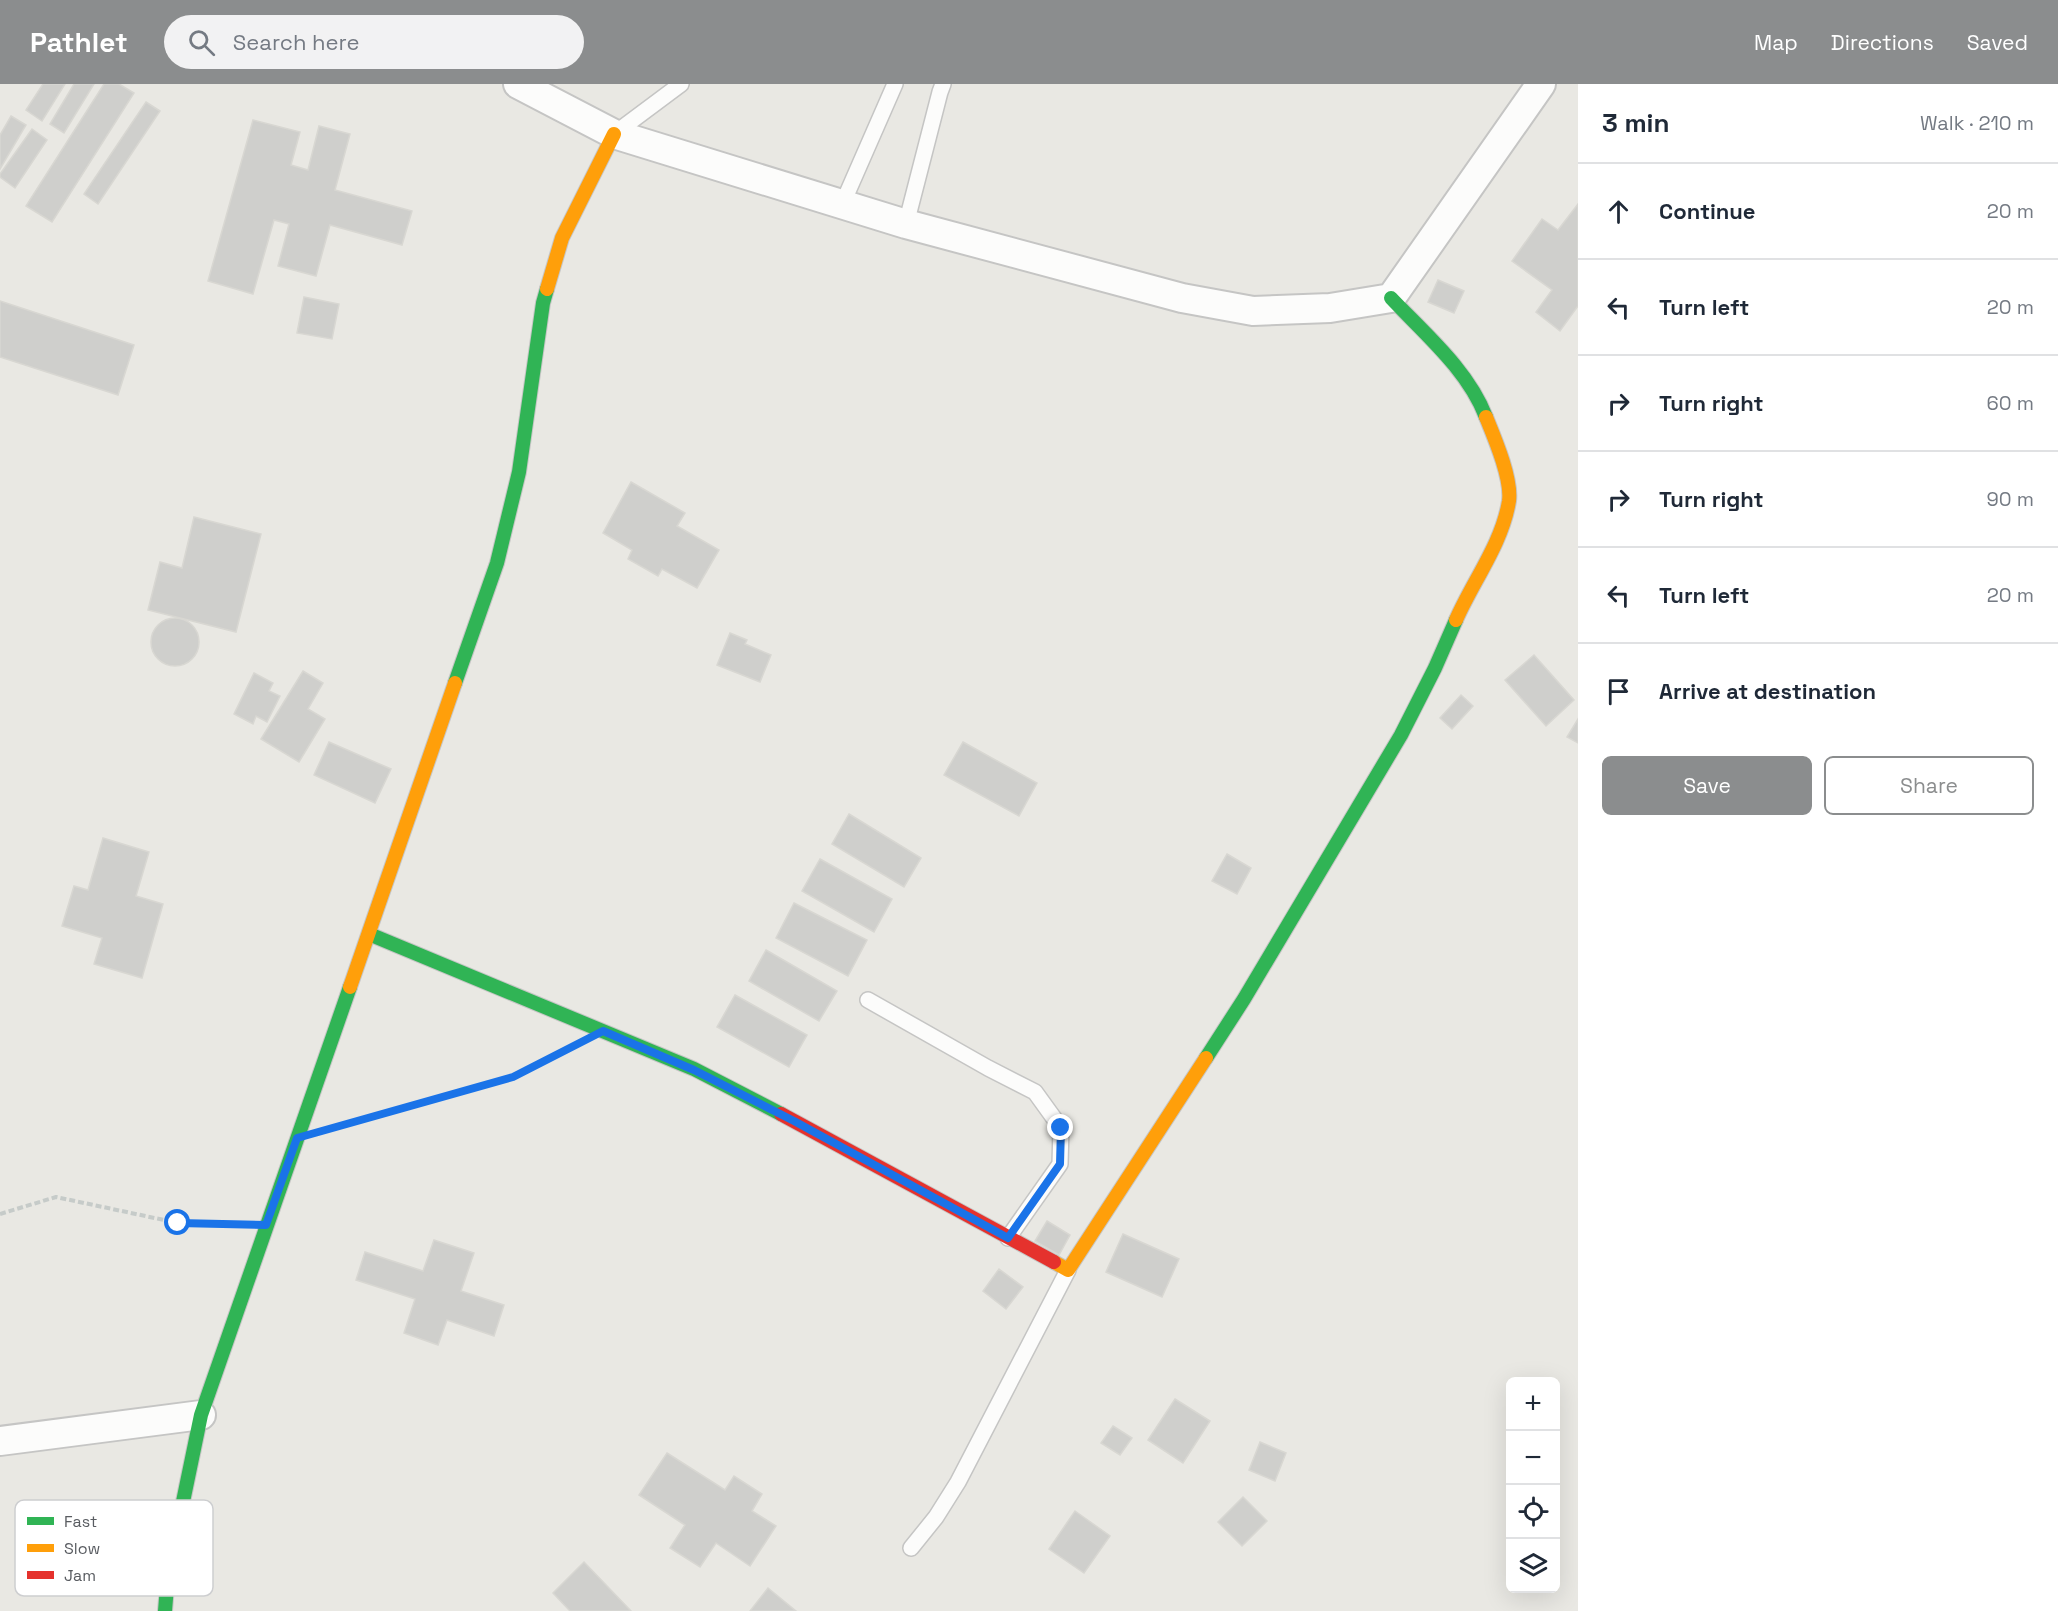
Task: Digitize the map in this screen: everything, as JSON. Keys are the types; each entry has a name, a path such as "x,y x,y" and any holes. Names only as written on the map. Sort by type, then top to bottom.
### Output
{"street":[{"path":"518,84 614,135 906,224 1182,298 1253,311 1330,308 1391,298 1541,84"},
{"path":"183,1500 201,1415 497,563 519,472 543,303 562,238 614,135"},
{"path":"369,934 694,1070 794,1121 1068,1270 1244,999 1320,874 1401,735 1435,668 1463,604 1495,545 1509,500 1503,460 1481,404 1453,363 1391,298"},
{"path":"0,1441 201,1415"},
{"path":"165,1611 166,1596"}],"lane":[{"path":"614,135 681,84"},
{"path":"842,205 896,84"},
{"path":"906,224 939,92 943,84"},
{"path":"868,1000 1035,1092 1061,1128 1060,1164 1008,1238"},
{"path":"911,1548 936,1517 958,1482 1068,1270"}],"path":[{"path":"297,1138 513,1077 603,1031"},
{"path":"0,1214 56,1197 178,1223 266,1225"}],"building":[{"path":"43,84 65,84 42,121 26,110"},
{"path":"74,84 94,84 64,133 50,124"},
{"path":"104,84 119,84 134,93 52,222 26,206"},
{"path":"146,102 160,111 98,204 84,194"},
{"path":"11,116 26,125 0,169 0,135"},
{"path":"253,120 300,132 291,165 308,170 319,126 350,134 335,190 412,211 402,245 330,225 316,276 278,266 289,224 274,220 253,294 208,281"},
{"path":"32,129 47,140 15,188 0,177 0,174"},
{"path":"1578,204 1578,306 1560,331 1536,312 1552,290 1512,261 1542,219 1558,230"},
{"path":"1438,280 1464,291 1454,313 1428,302"},
{"path":"304,297 339,304 332,339 297,333"},
{"path":"0,301 134,345 118,395 0,357"},
{"path":"631,482 685,513 677,526 719,550 697,588 662,569 658,576 628,559 632,550 603,533"},
{"path":"194,517 261,534 236,632 148,610 160,562 182,568"},
{"path":"175,618 192,625 199,642 192,659 175,666 158,659 151,642 158,625"},
{"path":"730,633 747,640 745,644 771,655 760,682 717,665"},
{"path":"1534,655 1574,700 1546,726 1505,680"},
{"path":"303,671 323,683 308,709 325,719 299,762 261,739"},
{"path":"254,673 273,683 269,691 280,696 267,722 256,716 253,724 234,714"},
{"path":"1461,695 1473,706 1452,729 1440,718"},
{"path":"1578,719 1578,743 1567,737"},
{"path":"329,742 391,769 375,803 314,775"},
{"path":"963,742 1037,783 1019,816 944,775"},
{"path":"849,814 921,858 904,887 832,844"},
{"path":"103,838 149,852 136,896 163,904 142,978 94,964 102,938 62,926 74,886 88,890"},
{"path":"1227,854 1251,868 1237,894 1212,881"},
{"path":"820,859 892,899 874,932 802,891"},
{"path":"794,903 867,940 848,976 776,938"},
{"path":"766,950 837,991 819,1021 749,981"},
{"path":"735,995 807,1035 789,1067 717,1027"},
{"path":"1047,1221 1070,1235 1059,1255 1035,1241"},
{"path":"1123,1234 1179,1259 1162,1297 1106,1272"},
{"path":"434,1240 474,1253 461,1291 504,1305 494,1336 447,1320 438,1345 404,1333 415,1299 356,1280 365,1252 423,1271"},
{"path":"999,1269 1023,1287 1006,1309 983,1291"},
{"path":"1175,1399 1210,1421 1183,1463 1148,1440"},
{"path":"1113,1426 1132,1438 1120,1455 1101,1443"},
{"path":"1260,1442 1286,1453 1275,1481 1249,1470"},
{"path":"667,1453 725,1490 734,1476 762,1494 752,1511 776,1526 750,1566 716,1543 700,1567 670,1548 685,1525 639,1495"},
{"path":"1243,1497 1267,1521 1242,1546 1218,1522"},
{"path":"1075,1511 1110,1536 1084,1573 1049,1549"},
{"path":"584,1562 631,1611 570,1611 553,1593"},
{"path":"768,1588 796,1611 750,1611"}],"traffic: fast":[{"path":"455,683 497,563 519,472 543,303 547,289"},
{"path":"1391,298 1457,368 1486,417"},
{"path":"1206,1058 1244,999 1401,735 1456,620"},
{"path":"369,934 694,1069 781,1114"},
{"path":"183,1500 201,1415 350,987"},
{"path":"165,1611 166,1596"}],"traffic: slow":[{"path":"547,289 562,238 614,134"},
{"path":"1456,620 1494,547 1509,501 1505,471 1486,417"},
{"path":"350,987 455,683"},
{"path":"1054,1262 1068,1270 1206,1058"}],"traffic: jam":[{"path":"781,1114 1054,1262"}],"route":[{"path":"178,1223 266,1225 297,1138 513,1077 603,1031 694,1070 794,1121 1008,1238 1060,1164 1061,1128"}]}
